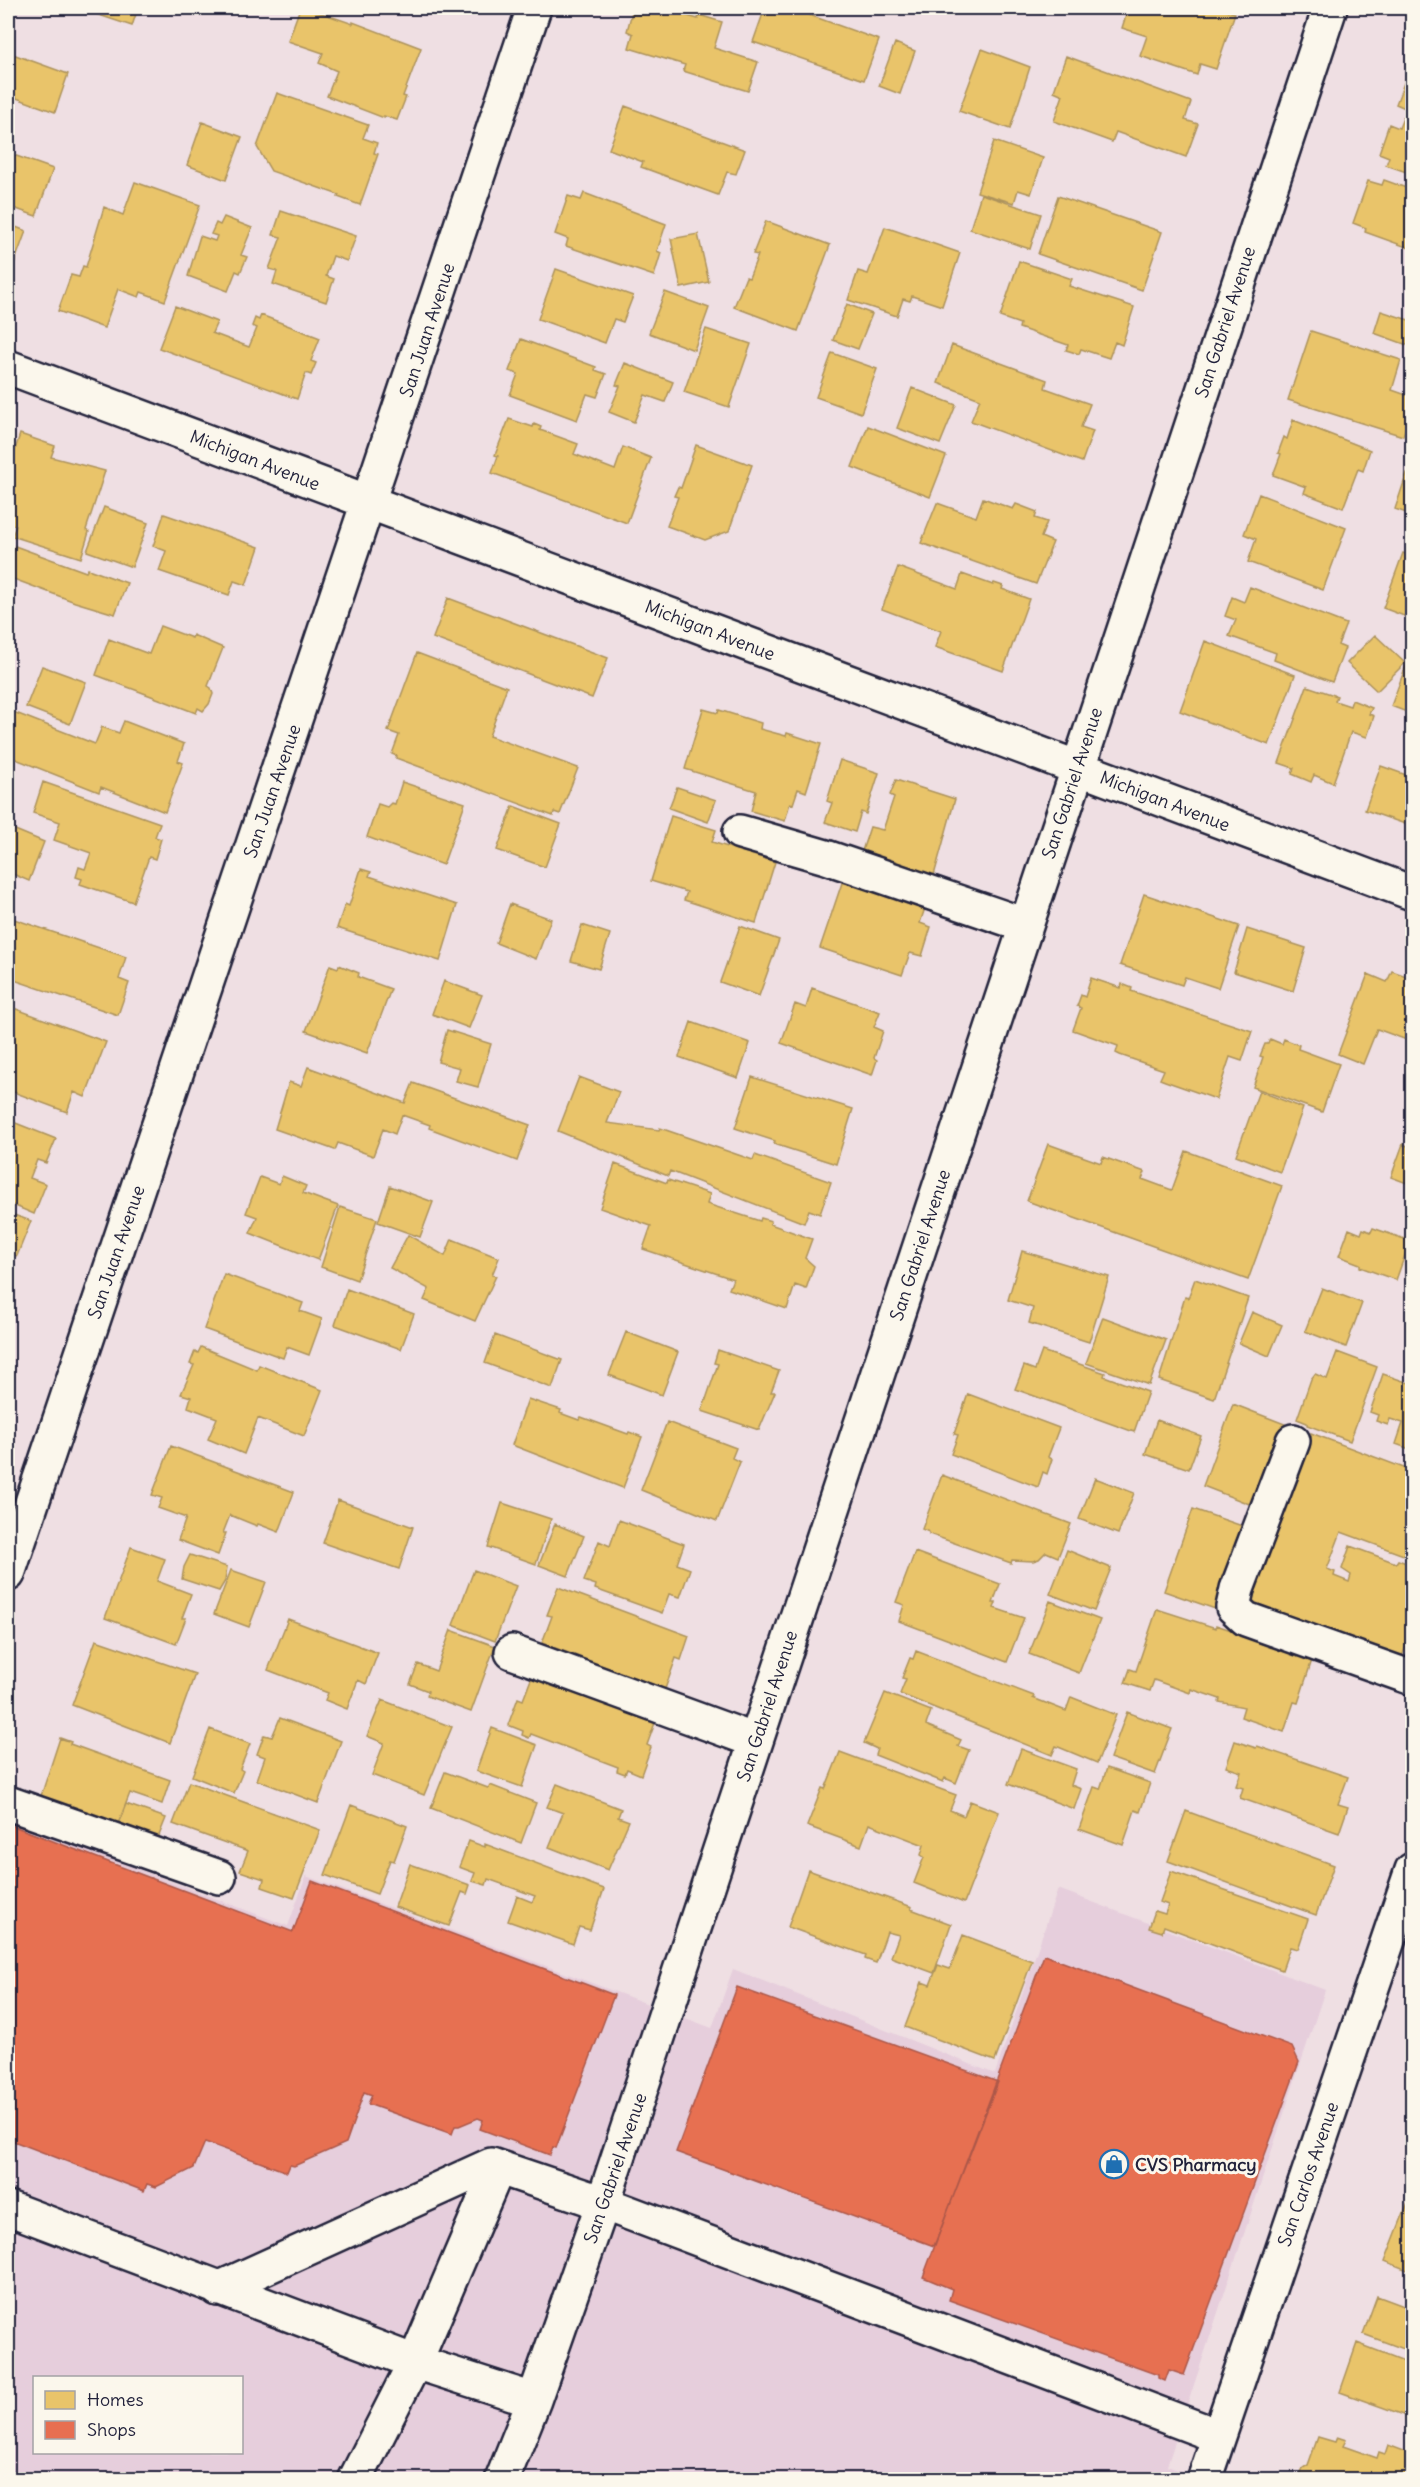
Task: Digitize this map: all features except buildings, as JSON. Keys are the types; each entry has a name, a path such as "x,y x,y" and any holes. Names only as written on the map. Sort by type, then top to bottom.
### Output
{"street":[{"name":"San Juan Avenue","path":"8,1574 370,503 534,8"},
{"name":"San Gabriel Avenue","path":"502,2480 534,2400 603,2204 1330,8"},
{"name":"Michigan Avenue","path":"8,367 1413,893"},
{"path":"740,832 826,857 1025,925"},
{"path":"1293,1441 1237,1589 1233,1607 1246,1619 1413,1678"},
{"path":"512,1652 756,1741"},
{"path":"8,1803 219,1877"},
{"name":"San Carlos Avenue","path":"1204,2480 1413,1870"},
{"path":"218,2289 491,2165 603,2204 1218,2436"},
{"path":"355,2480 415,2362 498,2168"},
{"path":"8,2208 415,2362 534,2400"}],"shaded area":[{"path":"8,1820 288,1926 306,1876 712,2028 733,1969 995,2074 1058,1889 1325,1990 1167,2466 1202,2479 8,2479"}],"place":[{"name":"CVS Pharmacy","path":"1114,2164"}]}
